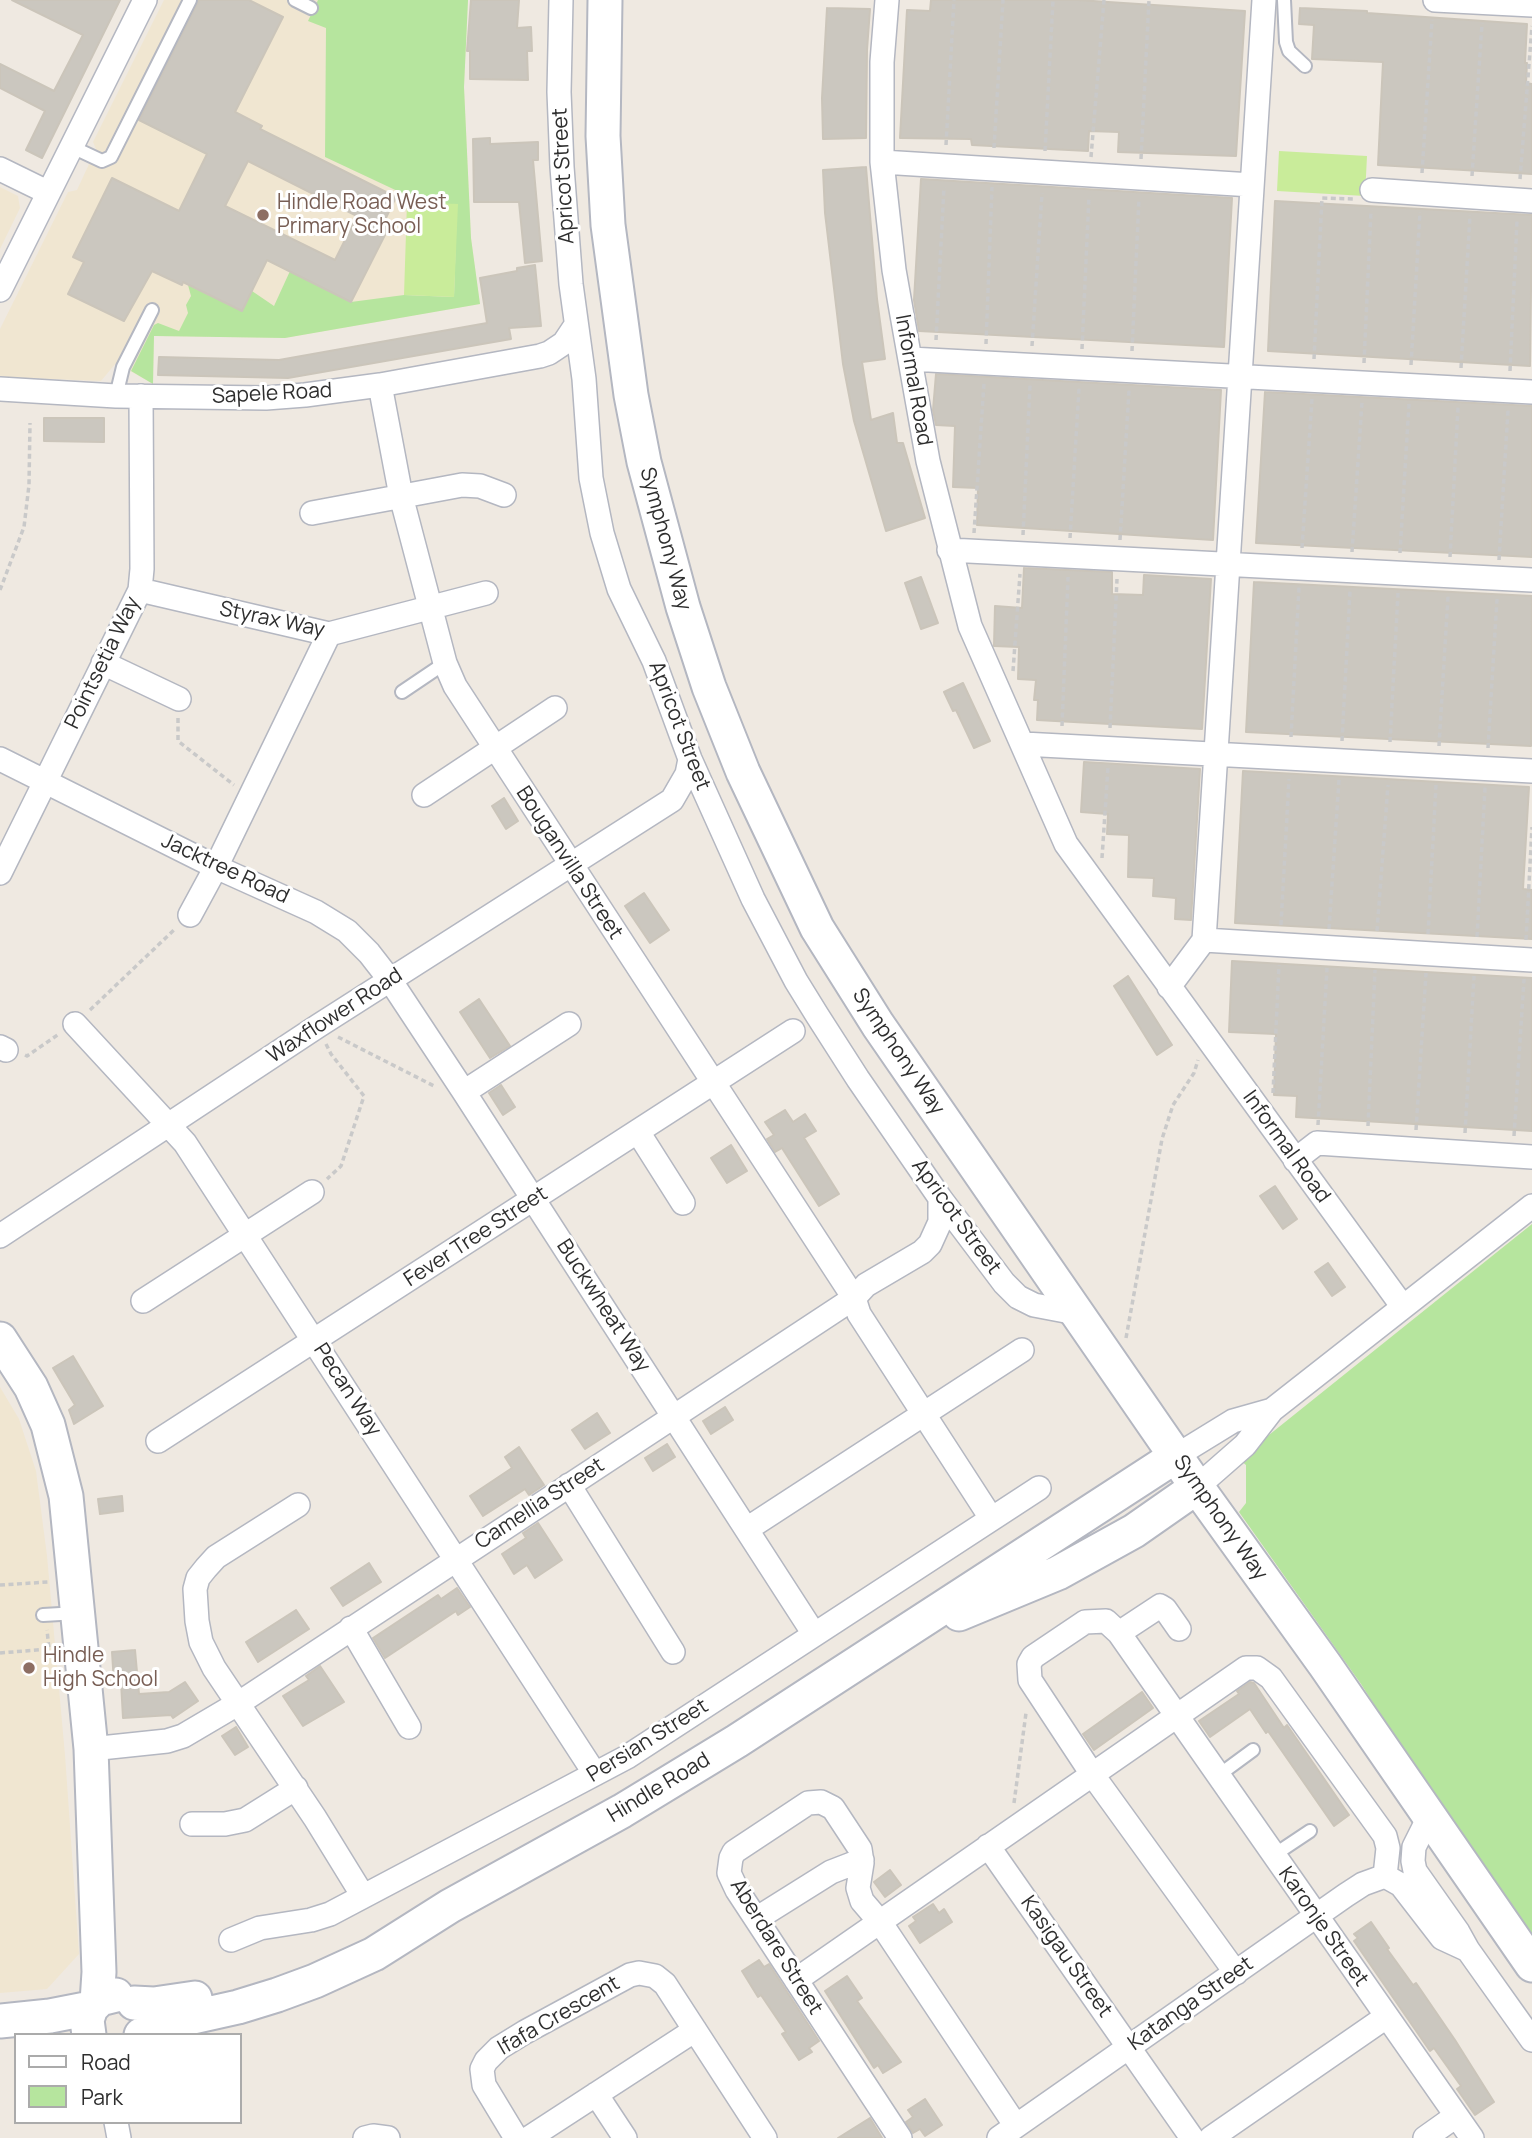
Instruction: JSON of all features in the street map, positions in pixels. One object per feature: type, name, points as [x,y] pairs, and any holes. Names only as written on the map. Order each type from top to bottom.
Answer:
[{"type":"main road","name":"Symphony Way","points":[[605,0],[603,136],[608,225],[622,335],[644,462],[683,607],[709,687],[743,772],[817,928],[878,1025],[1532,1965]]},
{"type":"main road","points":[[0,1339],[31,1387],[48,1425],[66,1496],[92,1764],[99,1972],[117,2016]]},
{"type":"main road","name":"Hindle Road","points":[[0,2021],[50,2016],[117,2016],[157,2027],[239,2007],[315,1981],[374,1954],[450,1906],[622,1811],[737,1741],[1176,1456]]},
{"type":"main road","name":"Hindle Road","points":[[862,1660],[976,1606],[1058,1573],[1134,1531],[1197,1487]]},
{"type":"street","points":[[0,290],[145,0]]},
{"type":"street","name":"Informal Road","points":[[887,0],[883,62],[883,162],[894,270],[928,461],[970,625],[1066,844],[1403,1307]]},
{"type":"street","points":[[1169,987],[1205,940],[1264,0]]},
{"type":"street","points":[[1434,7],[1483,2],[1532,5]]},
{"type":"street","name":"Apricot Street","points":[[557,5],[567,249],[584,379],[592,478],[608,556],[628,610],[654,661],[690,759],[753,899],[796,981],[858,1079],[940,1198],[1004,1283],[1018,1297],[1037,1306],[1076,1313]]},
{"type":"street","points":[[883,162],[1252,185]]},
{"type":"street","points":[[0,169],[47,192]]},
{"type":"street","points":[[1371,195],[1421,194],[1525,200]]},
{"type":"street","name":"Sapele Road","points":[[0,389],[116,396],[267,398],[380,386],[540,356],[564,342],[576,325]]},
{"type":"street","points":[[540,356],[567,365],[584,379]]},
{"type":"street","points":[[909,359],[1521,391]]},
{"type":"street","name":"Bouganvilla Street","points":[[380,386],[401,496],[445,663],[455,686],[854,1298],[859,1314],[991,1518]]},
{"type":"street","name":"Pointsetia Way","points":[[0,873],[139,590],[142,569],[141,396]]},
{"type":"street","points":[[312,513],[471,485],[504,495]]},
{"type":"street","points":[[949,550],[1532,580]]},
{"type":"street","name":"Styrax Way","points":[[139,590],[329,634],[486,593]]},
{"type":"street","points":[[190,915],[329,634]]},
{"type":"street","points":[[103,663],[179,699]]},
{"type":"street","points":[[424,795],[555,708]]},
{"type":"street","points":[[1023,744],[1532,771]]},
{"type":"street","name":"Jacktree Road","points":[[0,759],[216,867],[316,912],[347,930],[390,980]]},
{"type":"street","points":[[690,759],[687,774],[672,800],[696,804],[715,814]]},
{"type":"street","name":"Waxflower Road","points":[[0,1236],[390,980],[672,800]]},
{"type":"street","points":[[1205,940],[1529,960]]},
{"type":"street","name":"Buckwheat Way","points":[[390,980],[814,1634]]},
{"type":"street","name":"Pecan Way","points":[[75,1024],[185,1143],[595,1774]]},
{"type":"street","points":[[461,1088],[569,1024]]},
{"type":"street","name":"Fever Tree Street","points":[[158,1441],[793,1031]]},
{"type":"street","points":[[638,1132],[683,1203]]},
{"type":"street","points":[[1295,1160],[1317,1143],[1522,1156]]},
{"type":"street","points":[[143,1301],[312,1192]]},
{"type":"street","name":"Camellia Street","points":[[92,1764],[183,1736],[239,1703],[854,1298],[866,1285],[912,1259],[930,1244],[940,1222],[940,1198]]},
{"type":"street","points":[[1197,1487],[1245,1445],[1272,1410],[1532,1206]]},
{"type":"street","points":[[747,1529],[1022,1350]]},
{"type":"street","points":[[1176,1456],[1233,1421],[1272,1410]]},
{"type":"street","points":[[569,1485],[673,1652]]},
{"type":"street","name":"Persian Street","points":[[231,1940],[260,1928],[311,1920],[330,1914],[627,1757],[1039,1488]]},
{"type":"street","points":[[298,1505],[216,1557],[198,1578],[195,1603],[201,1642],[214,1668],[296,1788],[363,1896]]},
{"type":"street","points":[[1180,1629],[1160,1606],[1119,1633],[1106,1621],[1085,1622],[1033,1657],[1029,1664],[1030,1680],[1092,1773],[1236,1973]]},
{"type":"street","points":[[351,1628],[409,1727]]},
{"type":"street","name":"Karonje Street","points":[[1119,1633],[1472,2138]]},
{"type":"street","points":[[796,1980],[1241,1670],[1251,1668],[1265,1672],[1271,1678],[1385,1836],[1388,1848],[1385,1876],[1401,1885],[1442,1938],[1468,1950]]},
{"type":"street","points":[[192,1824],[245,1821],[296,1788]]},
{"type":"street","name":"Aberdare Street","points":[[900,2138],[756,1919],[729,1873],[734,1852],[808,1803],[821,1802],[833,1808],[860,1849],[860,1895],[868,1910],[880,1922],[1008,2132]]},
{"type":"street","points":[[1429,1817],[1414,1847],[1415,1871],[1532,2040]]},
{"type":"street","name":"Kasigau Street","points":[[988,1846],[1192,2138]]},
{"type":"street","points":[[756,1919],[831,1872],[862,1860]]},
{"type":"street","name":"Katanga Street","points":[[1008,2132],[1363,1884],[1385,1876]]},
{"type":"street","name":"Ifafa Crescent","points":[[516,2138],[484,2085],[482,2069],[491,2055],[525,2032],[639,1973],[660,1979],[695,2030]]},
{"type":"street","points":[[1211,2138],[1386,2017]]},
{"type":"street","points":[[529,2138],[695,2030],[765,2138]]},
{"type":"street","points":[[596,2094],[625,2138]]},
{"type":"street","points":[[1425,2138],[1456,2116]]},
{"type":"street","points":[[365,2138],[388,2138]]},
{"type":"lane","points":[[70,146],[102,161],[111,157],[190,0]]},
{"type":"lane","points":[[295,0],[311,8]]},
{"type":"lane","points":[[1284,0],[1286,42],[1289,51],[1305,66]]},
{"type":"lane","points":[[116,396],[123,367],[152,310]]},
{"type":"lane","points":[[402,692],[445,663]]},
{"type":"lane","points":[[45,1620],[78,1613]]},
{"type":"lane","points":[[1219,1774],[1253,1750]]},
{"type":"lane","points":[[1274,1855],[1310,1831]]},
{"type":"path","points":[[972,551],[985,363],[1003,0]]},
{"type":"path","points":[[1437,766],[1483,2]]},
{"type":"path","points":[[1389,763],[1434,7]]},
{"type":"path","points":[[1487,768],[1498,578],[1521,391],[1532,20]]},
{"type":"path","points":[[1290,758],[1322,198],[1371,195],[1363,383],[1317,1143]]},
{"type":"path","points":[[0,590],[24,527],[29,485],[30,423]]},
{"type":"path","points":[[179,699],[178,741],[250,797]]},
{"type":"path","points":[[1100,891],[1109,749]]},
{"type":"path","points":[[1522,1156],[1532,827]]},
{"type":"path","points":[[3,1048],[27,1056],[75,1024],[190,915]]},
{"type":"path","points":[[318,1027],[447,1093],[461,1088]]},
{"type":"path","points":[[312,1192],[341,1166],[363,1096],[331,1054],[318,1027]]},
{"type":"path","points":[[1118,1329],[1126,1339],[1162,1139],[1173,1105],[1194,1073],[1207,1039]]},
{"type":"path","points":[[0,1585],[75,1580]]},
{"type":"path","points":[[0,1653],[48,1649],[45,1620]]},
{"type":"path","points":[[1014,1804],[1030,1680]]},
{"type":"shaded area","name":"Hindle Road West Primary School","points":[[164,0],[468,0],[464,87],[471,238],[480,304],[285,338],[154,336],[153,384],[116,363],[101,381],[0,377],[0,329],[68,192],[77,190],[96,149],[93,142]]},
{"type":"shaded area","points":[[0,187],[18,196],[20,208],[0,249]]},
{"type":"shaded area","name":"Hindle High School","points":[[0,1387],[19,1419],[36,1471],[47,1556],[65,1755],[79,1954],[47,1989],[0,1993]]},
{"type":"green space","points":[[318,0],[468,0],[464,87],[471,238],[480,304],[285,338],[154,336],[153,384],[131,371],[154,325],[158,323],[179,331],[188,313],[186,305],[191,296],[188,285],[242,311],[252,291],[274,306],[290,271],[351,302],[404,295],[454,297],[457,205],[407,202],[406,195],[325,157],[326,28],[308,21]]},
{"type":"green space","points":[[1279,151],[1367,156],[1365,196],[1277,191]]},
{"type":"green space","points":[[407,202],[458,204],[454,297],[404,295]]},
{"type":"green space","points":[[1532,1224],[1532,1941],[1447,1820],[1361,1684],[1239,1512],[1246,1503],[1246,1465],[1239,1459]]},
{"type":"building","points":[[12,0],[120,0],[42,158],[26,150],[45,111],[0,88],[0,64],[54,91],[83,35]]},
{"type":"building","points":[[199,0],[249,0],[283,17],[235,112],[262,126],[260,129],[396,197],[383,224],[389,227],[351,302],[267,260],[242,311],[183,282],[182,285],[152,271],[124,321],[68,294],[84,262],[73,257],[112,178],[179,211],[207,154],[139,120]],"holes":[[[248,161],[357,216],[335,260],[225,206]]]},
{"type":"building","points":[[471,0],[519,0],[517,28],[531,27],[532,51],[527,51],[528,80],[470,79],[470,51],[467,51]]},
{"type":"building","points":[[931,0],[1078,0],[1245,11],[1236,156],[1118,152],[1119,132],[1089,131],[1088,151],[972,145],[971,139],[900,138],[907,10],[930,11]]},
{"type":"building","points":[[827,8],[870,9],[866,138],[823,139],[822,98]]},
{"type":"building","points":[[1300,8],[1527,24],[1525,63],[1526,83],[1532,84],[1532,174],[1378,165],[1383,62],[1312,59],[1314,25],[1299,24]]},
{"type":"building","points":[[490,138],[490,144],[538,142],[538,160],[533,160],[542,261],[525,263],[519,202],[474,202],[473,139]]},
{"type":"building","points":[[866,167],[885,359],[862,362],[871,420],[893,413],[897,443],[903,443],[925,518],[886,531],[854,421],[843,364],[825,213],[823,170]]},
{"type":"building","points":[[921,179],[1232,198],[1224,347],[919,331],[914,300]]},
{"type":"building","points":[[1275,201],[1532,215],[1530,366],[1268,351]]},
{"type":"building","points":[[535,265],[541,326],[509,328],[511,339],[288,378],[158,375],[159,357],[279,360],[487,323],[480,278]]},
{"type":"building","points":[[936,374],[1221,390],[1213,540],[977,525],[978,488],[953,487],[955,426],[936,425],[933,410]]},
{"type":"building","points":[[1265,392],[1532,406],[1532,557],[1256,543]]},
{"type":"building","points":[[44,418],[104,418],[104,442],[44,441]]},
{"type":"building","points":[[1024,568],[1112,572],[1112,594],[1143,595],[1144,575],[1211,579],[1202,729],[1037,720],[1038,700],[1034,700],[1036,680],[1018,679],[1019,647],[994,646],[995,606],[1022,608]]},
{"type":"building","points":[[921,577],[938,623],[921,629],[905,583]]},
{"type":"building","points":[[1254,582],[1532,596],[1531,746],[1246,732]]},
{"type":"building","points":[[963,683],[990,741],[974,748],[944,692]]},
{"type":"building","points":[[1084,762],[1200,769],[1191,920],[1175,919],[1176,898],[1153,896],[1154,878],[1128,877],[1129,835],[1107,834],[1108,814],[1081,812]]},
{"type":"building","points":[[1243,771],[1529,787],[1523,889],[1532,890],[1532,939],[1235,923]]},
{"type":"building","points":[[504,798],[518,821],[506,829],[492,806]]},
{"type":"building","points":[[644,893],[669,930],[650,943],[625,906]]},
{"type":"building","points":[[1232,961],[1532,978],[1532,1131],[1296,1117],[1297,1096],[1274,1095],[1276,1034],[1229,1032]]},
{"type":"building","points":[[1128,976],[1172,1045],[1157,1055],[1114,986]]},
{"type":"building","points":[[479,999],[510,1046],[490,1058],[460,1012]]},
{"type":"building","points":[[501,1085],[515,1107],[503,1115],[489,1093]]},
{"type":"building","points":[[785,1110],[793,1122],[805,1114],[816,1131],[804,1138],[839,1194],[819,1206],[782,1148],[775,1152],[767,1139],[774,1135],[765,1122]]},
{"type":"building","points":[[731,1145],[747,1171],[727,1183],[711,1158]]},
{"type":"building","points":[[1275,1186],[1297,1219],[1283,1229],[1260,1196]]},
{"type":"building","points":[[1328,1263],[1345,1287],[1332,1296],[1315,1272]]},
{"type":"building","points":[[73,1356],[103,1406],[74,1424],[69,1410],[75,1405],[53,1368]]},
{"type":"building","points":[[725,1407],[733,1420],[711,1434],[703,1421]]},
{"type":"building","points":[[597,1413],[610,1433],[585,1449],[572,1430]]},
{"type":"building","points":[[667,1444],[675,1457],[653,1471],[645,1458]]},
{"type":"building","points":[[519,1447],[544,1485],[529,1495],[525,1489],[483,1516],[470,1496],[512,1468],[505,1457]]},
{"type":"building","points":[[122,1496],[123,1511],[100,1514],[98,1499]]},
{"type":"building","points":[[538,1523],[562,1560],[535,1578],[527,1565],[514,1574],[502,1554],[526,1538],[523,1533]]},
{"type":"building","points":[[369,1563],[381,1582],[343,1606],[331,1588]]},
{"type":"building","points":[[457,1588],[470,1607],[458,1615],[456,1611],[385,1658],[373,1638],[438,1595],[441,1599]]},
{"type":"building","points":[[296,1610],[309,1629],[258,1662],[246,1642]]},
{"type":"building","points":[[135,1650],[139,1694],[169,1692],[185,1682],[198,1701],[173,1718],[171,1715],[123,1718],[121,1682],[114,1683],[112,1652]]},
{"type":"building","points":[[320,1666],[344,1702],[303,1726],[283,1696],[309,1680],[306,1676]]},
{"type":"building","points":[[1250,1682],[1254,1683],[1284,1728],[1287,1725],[1349,1815],[1334,1826],[1250,1709],[1210,1737],[1199,1721],[1239,1694],[1237,1691]]},
{"type":"building","points":[[1142,1692],[1153,1708],[1094,1750],[1083,1734]]},
{"type":"building","points":[[236,1727],[248,1747],[235,1755],[222,1736]]},
{"type":"building","points":[[890,1870],[901,1885],[885,1897],[874,1882]]},
{"type":"building","points":[[933,1904],[939,1913],[944,1909],[952,1922],[920,1943],[909,1926],[916,1921],[913,1917]]},
{"type":"building","points":[[1371,1922],[1389,1948],[1387,1949],[1413,1985],[1416,1983],[1455,2040],[1494,2102],[1475,2115],[1457,2089],[1461,2086],[1434,2048],[1430,2051],[1354,1941],[1358,1938],[1354,1934]]},
{"type":"building","points":[[759,1960],[764,1967],[769,1964],[819,2041],[809,2048],[812,2052],[799,2060],[782,2034],[786,2032],[761,1995],[758,1997],[742,1971]]},
{"type":"building","points":[[847,1976],[862,1998],[857,2001],[901,2062],[883,2073],[878,2065],[874,2068],[825,1991]]},
{"type":"building","points":[[925,2099],[942,2125],[925,2136],[920,2129],[913,2133],[906,2122],[913,2117],[908,2110]]},
{"type":"building","points":[[870,2118],[882,2138],[838,2138]]},
{"type":"place","name":"Hindle Road West Primary School","points":[[263,215]]},
{"type":"place","name":"Hindle High School","points":[[29,1668]]}]
